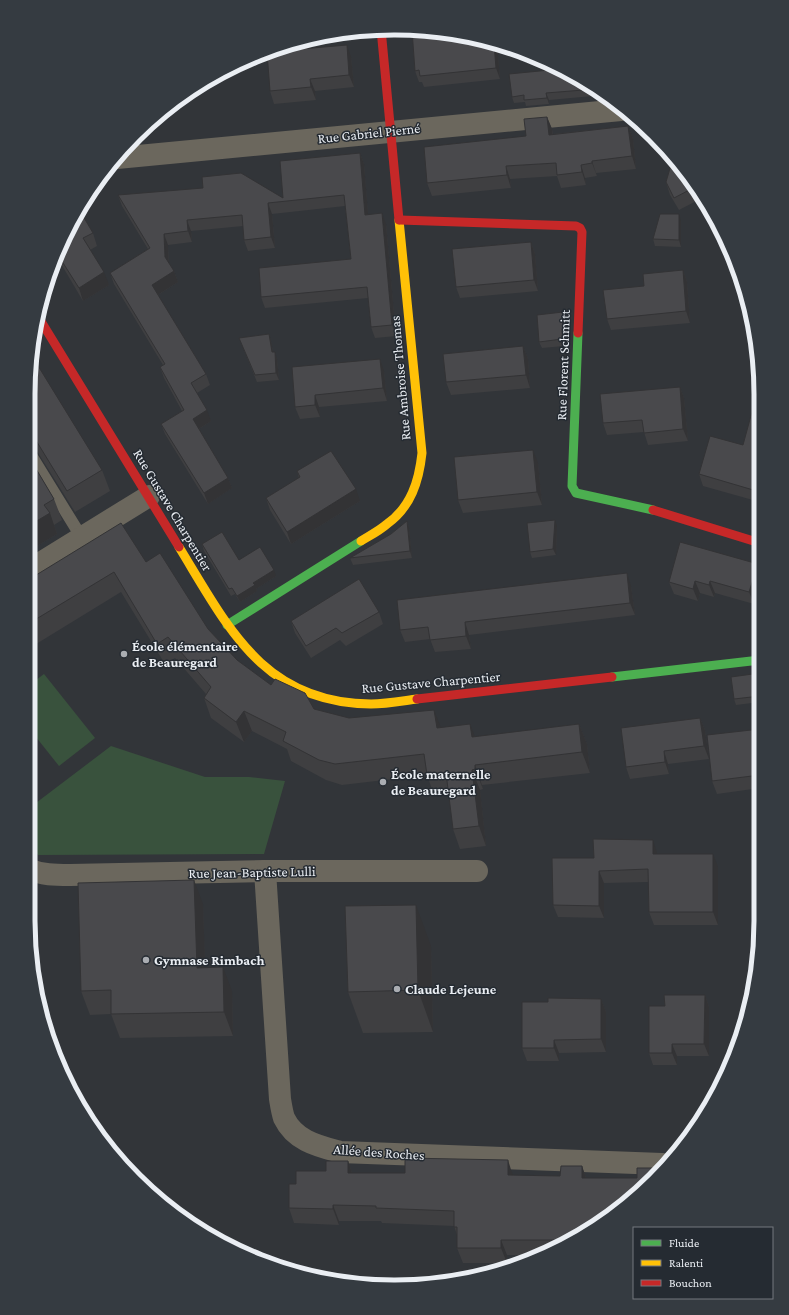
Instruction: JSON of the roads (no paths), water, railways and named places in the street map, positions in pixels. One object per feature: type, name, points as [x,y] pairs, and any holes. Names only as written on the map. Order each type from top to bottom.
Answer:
[{"type":"street","name":"Rue Ambroise Thomas","points":[[227,625],[388,524],[402,511],[412,496],[419,481],[422,453],[382,36]]},
{"type":"street","name":"Rue Gabriel Pierné","points":[[124,157],[615,111]]},
{"type":"street","name":"Rue Florent Schmitt","points":[[400,220],[576,226],[580,228],[582,232],[581,285],[572,486],[576,493],[643,507],[754,540]]},
{"type":"street","name":"Rue Gustave Charpentier","points":[[42,323],[227,625],[255,659],[284,681],[302,690],[338,702],[359,704],[385,703],[754,661]]},
{"type":"street","points":[[35,566],[149,496]]},
{"type":"street","name":"Rue Jean-Baptiste Lulli","points":[[35,872],[56,875],[265,871],[476,871]]},
{"type":"street","name":"Allée des Roches","points":[[265,871],[280,1099],[284,1118],[297,1136],[315,1146],[340,1152],[659,1164]]},
{"type":"lane","points":[[35,462],[82,538]]},
{"type":"place","name":"École élémentaire de Beauregard","points":[[124,654]]},
{"type":"place","name":"École maternelle de Beauregard","points":[[383,782]]},
{"type":"place","name":"Gymnase Rimbach","points":[[146,960]]},
{"type":"place","name":"Claude Lejeune","points":[[397,989]]}]
